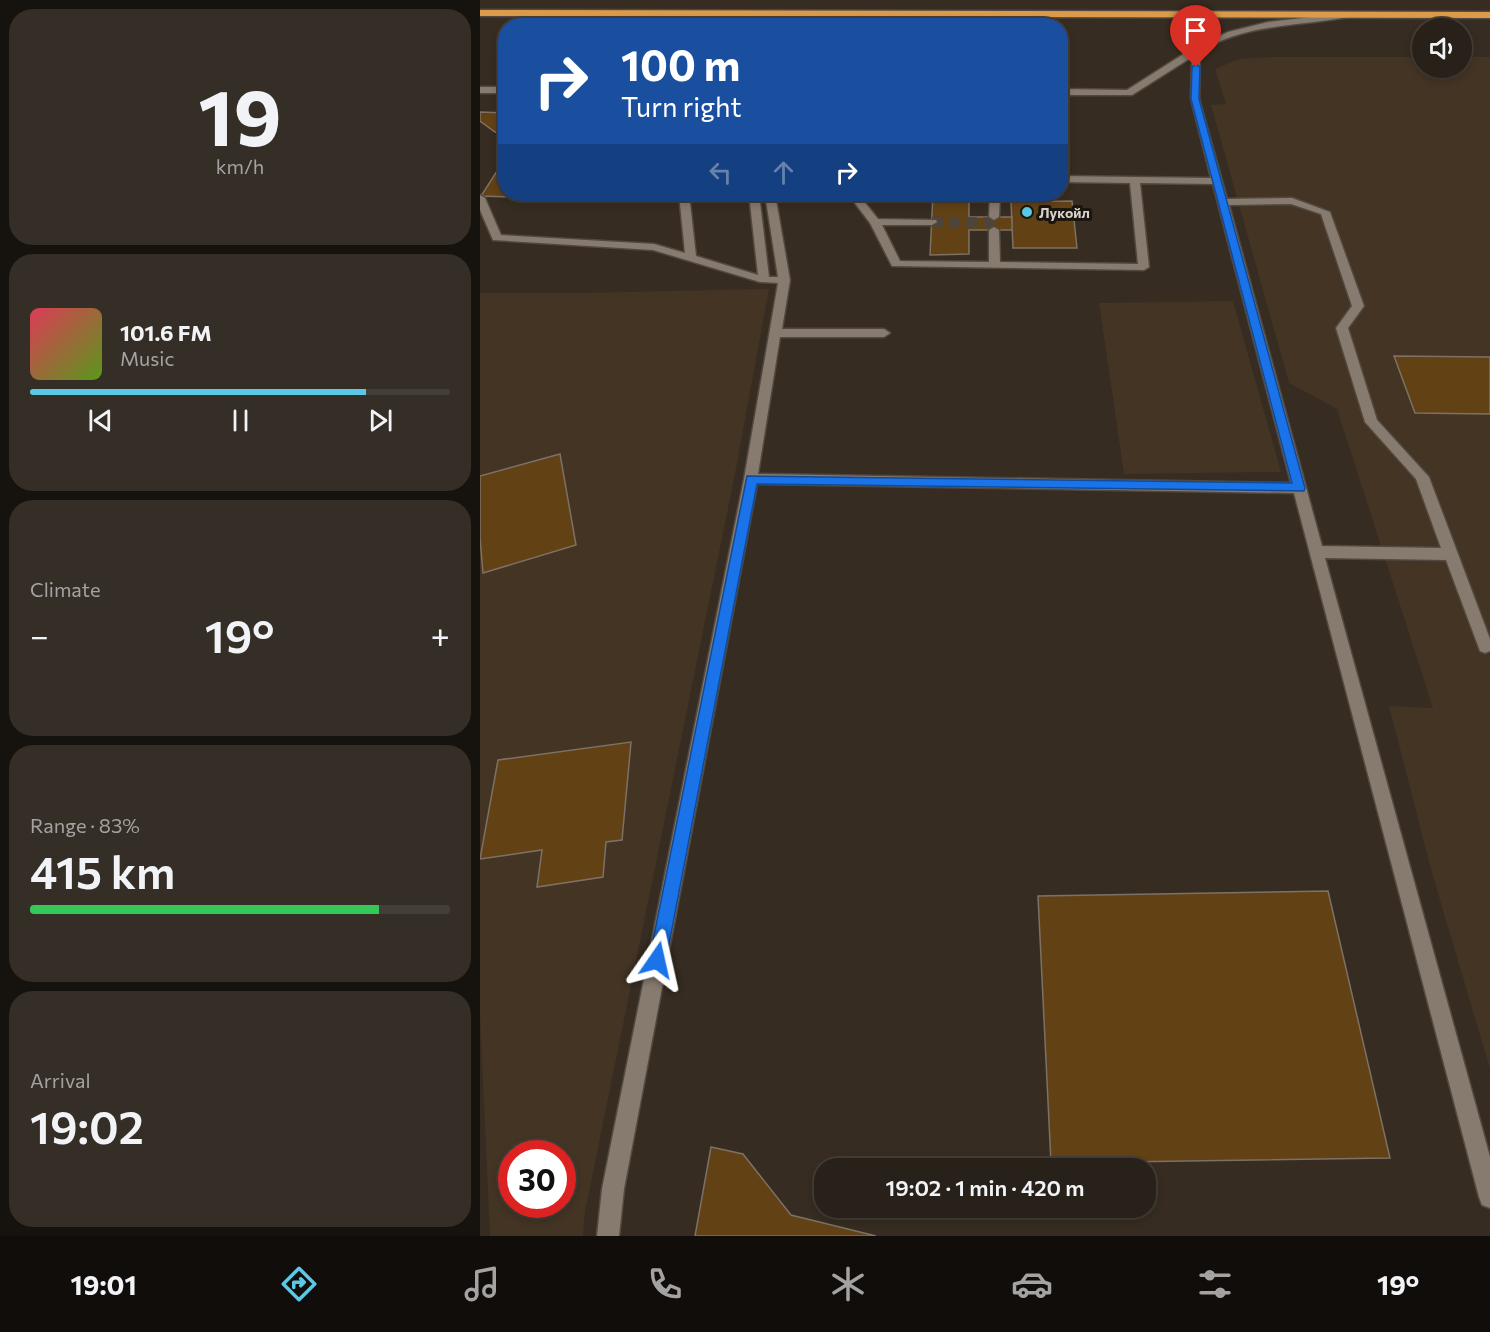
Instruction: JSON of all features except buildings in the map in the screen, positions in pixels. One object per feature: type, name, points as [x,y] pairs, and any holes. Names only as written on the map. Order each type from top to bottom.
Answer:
[{"type":"highway","points":[[480,13],[1490,15]]},
{"type":"street","points":[[633,13],[658,18]]},
{"type":"street","points":[[1068,92],[1130,93],[1215,38],[1241,29],[1345,15]]},
{"type":"street","points":[[1196,50],[1195,99],[1215,181],[1490,1197]]},
{"type":"street","points":[[480,90],[498,90]]},
{"type":"street","points":[[1068,179],[1215,181]]},
{"type":"street","points":[[858,201],[874,222],[896,264],[1144,267],[1135,180]]},
{"type":"street","points":[[480,198],[497,238],[654,247],[764,280],[784,280]]},
{"type":"street","points":[[685,201],[691,257]]},
{"type":"street","points":[[755,201],[764,280]]},
{"type":"street","points":[[608,1236],[613,1189],[751,479],[776,333],[784,280],[771,201]]},
{"type":"street","points":[[994,217],[995,201]]},
{"type":"street","points":[[1221,202],[1292,201],[1325,212],[1358,306],[1342,328],[1371,422],[1422,477],[1485,646]]},
{"type":"street","points":[[874,222],[932,222]]},
{"type":"street","points":[[994,230],[995,266]]},
{"type":"street","points":[[776,333],[885,333]]},
{"type":"street","points":[[751,479],[1299,488]]},
{"type":"street","points":[[1317,552],[1451,554]]},
{"type":"shaded area","points":[[1412,57],[1412,78],[1472,78],[1472,57],[1490,57],[1490,1069],[1432,873],[1389,706],[1433,708],[1337,409],[1289,383],[1211,105],[1226,104],[1215,69],[1239,59]]},
{"type":"shaded area","points":[[769,289],[734,479],[585,1212],[583,1236],[490,1236],[480,1015],[480,293]]},
{"type":"shaded area","points":[[1233,301],[1281,472],[1124,474],[1099,303]]},
{"type":"tunnel","points":[[932,222],[994,223]]},
{"type":"place","name":"Лукойл","points":[[1027,212]]},
{"type":"route","points":[[657,960],[751,479],[1299,488],[1215,181],[1195,99],[1196,67]]}]
